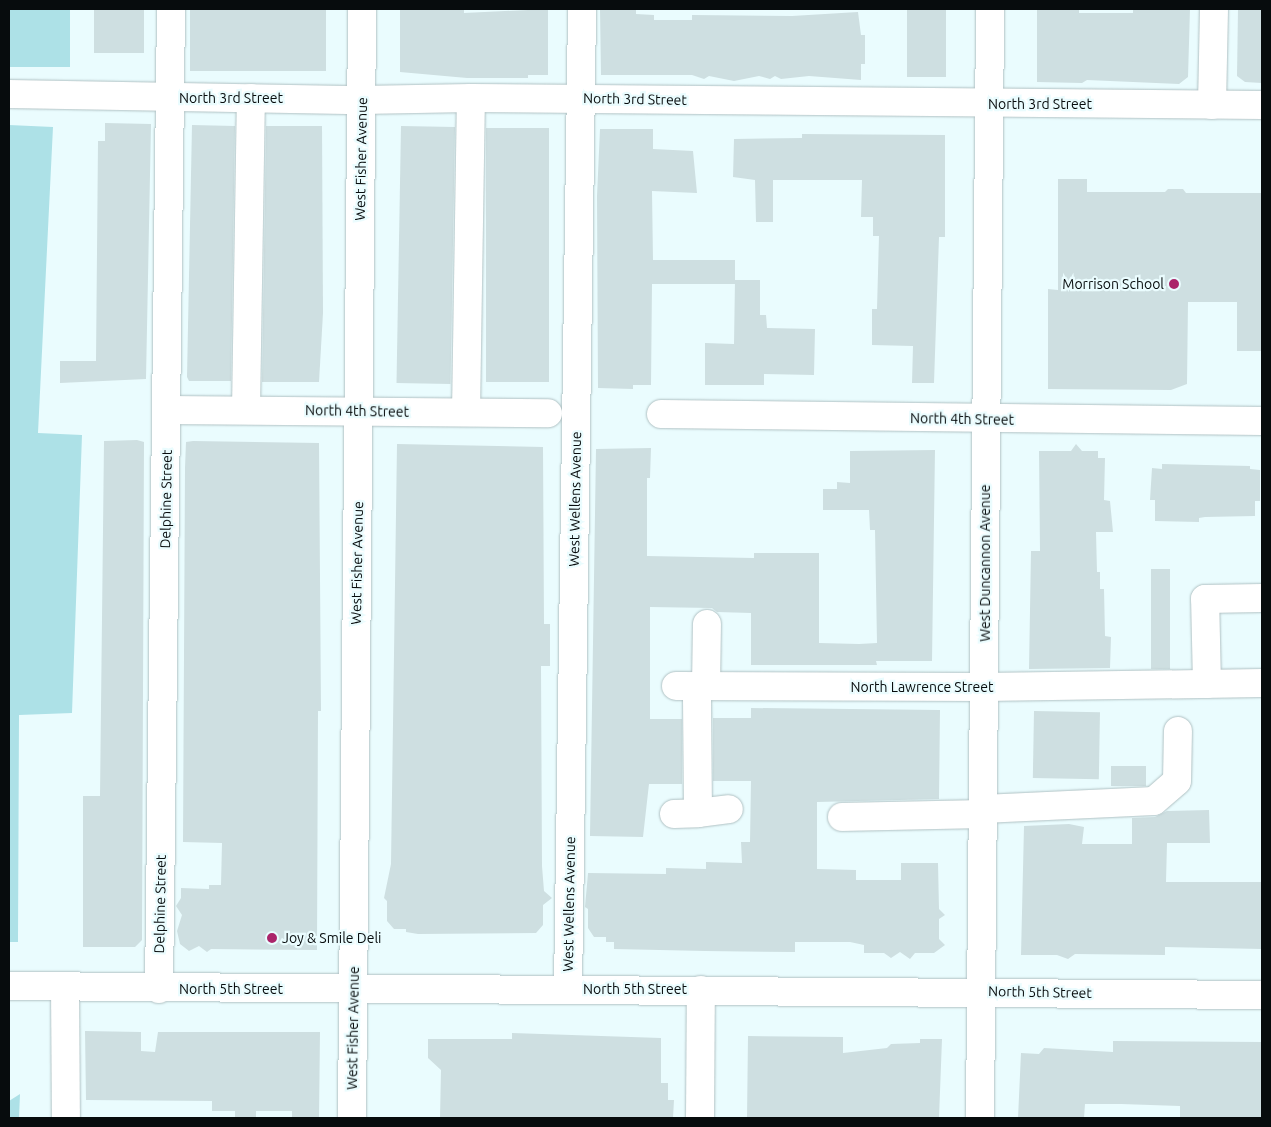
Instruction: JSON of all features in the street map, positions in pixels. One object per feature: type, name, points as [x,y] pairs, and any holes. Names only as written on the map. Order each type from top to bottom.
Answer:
[{"type":"street","name":"Delphine Street","points":[[159,989],[171,9]]},
{"type":"street","name":"West Fisher Avenue","points":[[352,1118],[362,9]]},
{"type":"street","name":"West Wellens Avenue","points":[[568,989],[582,9]]},
{"type":"street","name":"West Duncannon Avenue","points":[[980,1118],[990,9]]},
{"type":"street","points":[[1212,105],[1214,9]]},
{"type":"street","name":"North 3rd Street","points":[[9,94],[361,100],[471,98],[1262,105]]},
{"type":"street","points":[[246,410],[251,98]]},
{"type":"street","points":[[466,412],[471,98]]},
{"type":"street","name":"North 4th Street","points":[[167,410],[548,414]]},
{"type":"street","name":"North 4th Street","points":[[661,414],[986,420],[1262,421]]},
{"type":"street","points":[[1207,684],[1205,599],[1262,598]]},
{"type":"street","points":[[706,624],[693,686],[686,813],[730,809]]},
{"type":"street","name":"North Lawrence Street","points":[[693,686],[984,687],[1262,682]]},
{"type":"street","points":[[842,817],[983,812],[1154,801],[1177,781],[1178,731]]},
{"type":"street","name":"North 5th Street","points":[[9,986],[159,989],[568,989],[1262,995]]},
{"type":"street","points":[[65,986],[66,1118]]},
{"type":"street","points":[[700,990],[700,1118]]},
{"type":"shaded area","points":[[9,9],[70,9],[70,67],[9,67]]},
{"type":"shaded area","points":[[9,125],[53,127],[38,433],[82,435],[72,713],[19,715],[18,942],[9,942]]},
{"type":"shaded area","points":[[20,1094],[19,1118],[9,1118],[9,1101]]},
{"type":"building","points":[[94,9],[144,9],[144,53],[94,53]]},
{"type":"building","points":[[190,9],[326,9],[326,71],[190,71]]},
{"type":"building","points":[[400,9],[464,10],[464,13],[548,9],[548,75],[528,75],[528,78],[467,78],[400,72]]},
{"type":"building","points":[[600,9],[636,9],[636,14],[654,15],[654,20],[692,20],[692,15],[792,16],[858,12],[861,35],[865,35],[865,64],[861,64],[861,80],[809,76],[781,79],[775,76],[770,79],[759,76],[734,81],[709,76],[704,79],[692,75],[601,75]]},
{"type":"building","points":[[907,9],[946,9],[946,77],[907,77]]},
{"type":"building","points":[[1037,9],[1079,9],[1079,13],[1133,13],[1133,9],[1190,9],[1188,77],[1179,84],[1087,80],[1082,83],[1037,82]]},
{"type":"building","points":[[1238,9],[1262,9],[1262,83],[1245,82],[1237,76]]},
{"type":"building","points":[[105,123],[151,124],[146,379],[60,383],[60,361],[96,361],[98,141],[105,141]]},
{"type":"building","points":[[192,125],[235,126],[231,381],[189,381],[187,377]]},
{"type":"building","points":[[266,126],[322,126],[323,313],[319,382],[262,382]]},
{"type":"building","points":[[401,126],[455,127],[451,384],[397,383]]},
{"type":"building","points":[[486,128],[549,128],[549,382],[486,382]]},
{"type":"building","points":[[600,129],[653,129],[653,149],[693,151],[697,193],[652,191],[653,260],[735,260],[735,284],[652,284],[651,385],[633,385],[633,389],[598,388],[597,196]]},
{"type":"building","points":[[802,134],[945,135],[945,237],[939,237],[934,383],[912,383],[913,346],[872,345],[872,309],[877,309],[879,236],[873,236],[873,217],[861,217],[862,180],[773,180],[773,222],[756,222],[755,180],[733,177],[734,139],[802,138]]},
{"type":"building","name":"Morrison School","points":[[1058,179],[1087,179],[1087,192],[1165,192],[1168,189],[1183,189],[1186,193],[1262,193],[1262,351],[1237,351],[1237,302],[1188,302],[1187,384],[1171,390],[1048,389],[1048,289],[1058,290]]},
{"type":"building","points":[[735,280],[760,280],[760,315],[766,315],[767,328],[815,329],[814,375],[764,374],[764,385],[705,385],[705,343],[734,344]]},
{"type":"building","points":[[137,440],[144,442],[142,940],[135,947],[83,947],[83,796],[100,796],[104,441]]},
{"type":"building","points":[[186,442],[319,443],[321,711],[318,711],[317,950],[211,949],[207,952],[199,946],[189,951],[180,944],[177,931],[182,915],[176,906],[181,898],[181,888],[209,889],[209,885],[221,885],[222,843],[183,842],[185,468]]},
{"type":"building","points":[[397,444],[543,447],[544,624],[550,624],[550,666],[541,666],[542,866],[544,891],[552,898],[543,905],[543,925],[536,933],[418,934],[406,932],[406,929],[394,929],[387,921],[387,901],[384,898],[391,864]]},
{"type":"building","points":[[1076,444],[1082,451],[1098,451],[1098,458],[1105,458],[1104,500],[1110,501],[1113,532],[1096,532],[1097,572],[1100,572],[1100,589],[1104,589],[1105,636],[1111,637],[1110,668],[1029,669],[1031,551],[1040,551],[1039,451],[1071,451]]},
{"type":"building","points":[[651,448],[650,478],[647,478],[647,556],[754,558],[754,553],[819,553],[819,643],[859,644],[877,643],[875,530],[870,530],[869,510],[823,510],[823,489],[837,489],[837,482],[850,483],[850,451],[935,450],[932,661],[876,661],[877,665],[751,665],[751,613],[717,612],[712,608],[650,607],[650,719],[682,719],[682,784],[649,784],[643,837],[590,836],[596,449]]},
{"type":"building","points":[[1162,464],[1250,466],[1250,469],[1260,470],[1260,501],[1255,501],[1255,516],[1205,517],[1199,518],[1199,522],[1155,521],[1155,500],[1150,500],[1152,468],[1162,469]]},
{"type":"building","points":[[1151,569],[1170,569],[1170,669],[1151,669]]},
{"type":"building","points":[[751,708],[940,710],[939,799],[817,802],[817,869],[856,870],[856,880],[901,880],[901,863],[938,863],[939,909],[945,915],[939,919],[939,939],[945,945],[934,953],[915,953],[910,959],[900,952],[891,958],[884,953],[864,953],[864,945],[850,942],[795,942],[795,952],[705,951],[614,949],[614,942],[606,942],[606,937],[594,937],[588,928],[588,909],[585,907],[588,873],[666,874],[666,868],[706,869],[706,862],[742,863],[741,842],[750,842],[751,781],[713,781],[713,718],[751,718]]},
{"type":"building","points":[[1034,711],[1100,712],[1099,779],[1033,778]]},
{"type":"building","points":[[1111,766],[1146,766],[1146,786],[1111,786]]},
{"type":"building","points":[[1209,810],[1210,843],[1167,843],[1166,882],[1262,882],[1262,949],[1165,947],[1165,955],[1075,954],[1068,959],[1057,955],[1021,955],[1024,826],[1069,824],[1084,827],[1082,844],[1132,844],[1132,818],[1155,817],[1167,811]]},
{"type":"building","points":[[85,1031],[141,1032],[141,1051],[155,1052],[158,1032],[320,1032],[319,1118],[292,1118],[292,1111],[256,1111],[256,1118],[235,1118],[235,1111],[212,1111],[212,1101],[86,1100]]},
{"type":"building","points":[[512,1033],[661,1038],[661,1083],[668,1083],[668,1100],[674,1100],[673,1118],[440,1118],[441,1070],[428,1058],[428,1039],[512,1039]]},
{"type":"building","points":[[748,1036],[843,1037],[843,1053],[887,1048],[891,1044],[920,1043],[920,1039],[942,1039],[939,1118],[747,1118]]},
{"type":"building","points":[[1113,1041],[1262,1042],[1262,1118],[1180,1118],[1180,1106],[1085,1104],[1084,1118],[1018,1118],[1021,1053],[1039,1054],[1044,1048],[1113,1052]]},
{"type":"place","name":"Morrison School","points":[[1174,284]]},
{"type":"place","name":"Joy & Smile Deli","points":[[272,938]]}]
